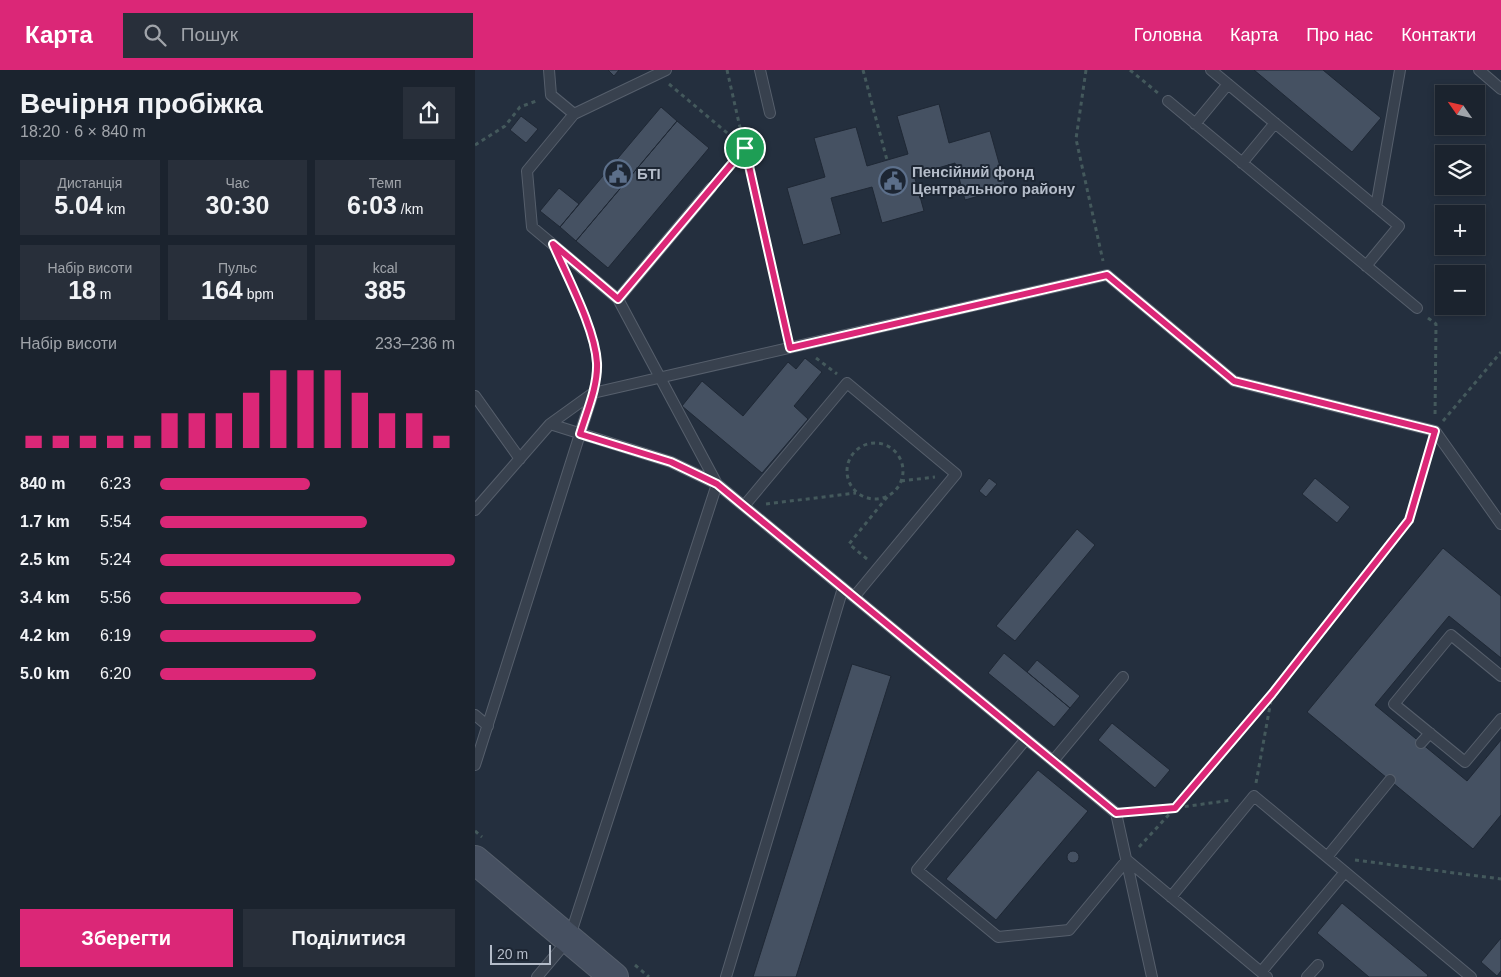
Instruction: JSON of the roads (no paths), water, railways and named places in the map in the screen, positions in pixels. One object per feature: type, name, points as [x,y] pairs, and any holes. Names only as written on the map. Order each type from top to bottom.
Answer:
[{"type":"street","points":[[475,860],[614,977]]},
{"type":"lane","points":[[549,70],[551,95],[574,114]]},
{"type":"lane","points":[[760,70],[770,113]]},
{"type":"lane","points":[[1211,70],[1399,226],[1366,266]]},
{"type":"lane","points":[[1376,207],[1400,70]]},
{"type":"lane","points":[[1479,70],[1501,88]]},
{"type":"lane","points":[[537,977],[569,939],[717,484],[618,299],[532,227],[527,172],[574,114],[662,72]]},
{"type":"lane","points":[[1195,124],[1229,84]]},
{"type":"lane","points":[[1168,101],[1417,308]]},
{"type":"lane","points":[[1242,163],[1275,123]]},
{"type":"lane","points":[[618,299],[711,188]]},
{"type":"lane","points":[[475,510],[550,424],[593,393],[1107,275],[1234,381],[1435,431],[1499,517]]},
{"type":"lane","points":[[744,506],[847,383],[956,474],[854,597]]},
{"type":"lane","points":[[475,765],[593,393]]},
{"type":"lane","points":[[475,396],[520,459]]},
{"type":"lane","points":[[550,424],[671,462],[717,484],[1116,813],[1153,977]]},
{"type":"lane","points":[[725,977],[843,588]]},
{"type":"lane","points":[[1501,676],[1451,635],[1395,704],[1465,762],[1501,718]]},
{"type":"lane","points":[[1053,761],[1123,677]]},
{"type":"lane","points":[[475,715],[488,726]]},
{"type":"lane","points":[[1421,743],[1430,733]]},
{"type":"lane","points":[[1025,739],[917,870],[998,937],[1069,930],[1127,860]]},
{"type":"lane","points":[[1327,857],[1390,780]]},
{"type":"lane","points":[[1171,897],[1254,796],[1471,977]]},
{"type":"lane","points":[[1127,860],[1264,974],[1345,872]]},
{"type":"lane","points":[[1307,977],[1317,965]]},
{"type":"place","name":"БТІ","points":[[618,174]]},
{"type":"place","name":"Пенсійний фонд Центрального району","points":[[893,181]]}]
